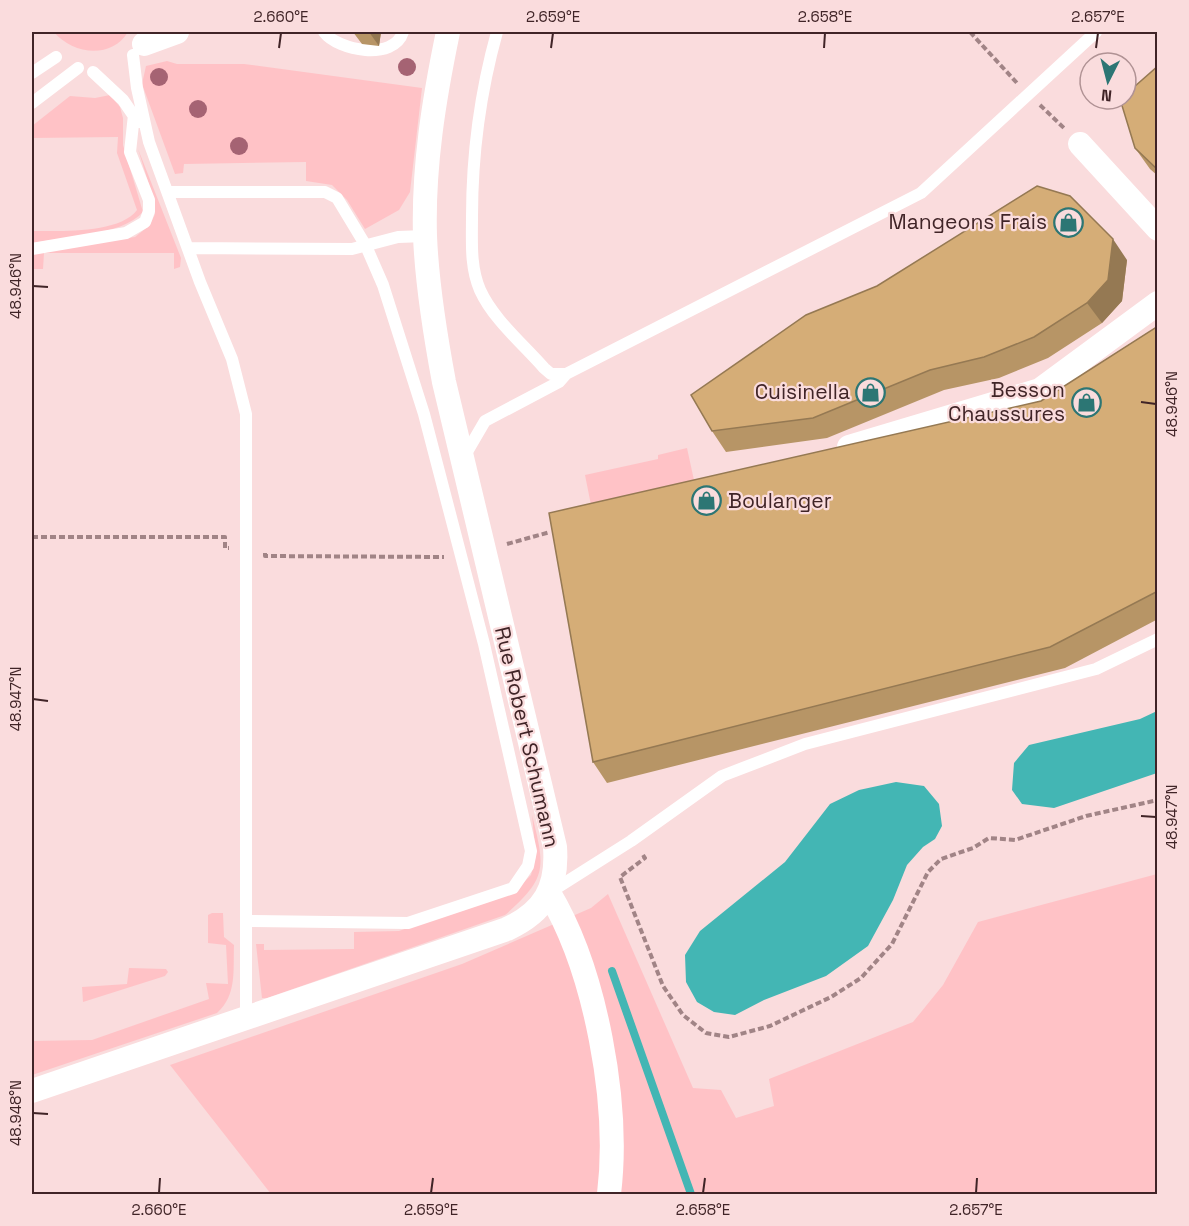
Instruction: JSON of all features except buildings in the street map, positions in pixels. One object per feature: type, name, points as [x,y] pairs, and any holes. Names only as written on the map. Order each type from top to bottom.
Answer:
[{"type":"street","points":[[139,50],[177,32]]},
{"type":"street","name":"Rue Robert Schumann","points":[[32,1091],[507,929],[527,919],[549,893],[556,865],[555,847],[462,461],[432,317],[425,236],[427,156],[437,86],[448,32]]},
{"type":"street","points":[[1080,144],[1158,229]]},
{"type":"street","points":[[831,452],[1040,390],[1158,303]]},
{"type":"street","points":[[549,893],[563,917],[585,971],[610,1095],[613,1167],[609,1194]]},
{"type":"lane","points":[[324,32],[336,44],[382,51],[396,44],[403,32]]},
{"type":"lane","points":[[497,32],[482,93],[472,173],[474,268],[480,290],[507,326],[551,374],[566,374]]},
{"type":"lane","points":[[462,461],[485,421],[559,382],[566,374],[921,193],[1096,32]]},
{"type":"lane","points":[[139,50],[136,88],[149,142]]},
{"type":"lane","points":[[32,73],[56,57]]},
{"type":"lane","points":[[32,103],[78,68]]},
{"type":"lane","points":[[93,72],[123,100],[149,142],[232,359],[246,414],[246,1019]]},
{"type":"lane","points":[[32,249],[126,233],[145,222],[149,211],[149,200],[130,152],[134,115]]},
{"type":"lane","points":[[169,192],[325,192],[337,198],[366,246],[383,285],[440,469],[492,677],[523,810],[531,858],[513,888],[408,923],[246,921]]},
{"type":"lane","points":[[189,248],[352,249],[398,237],[425,236]]},
{"type":"lane","points":[[549,893],[631,840],[722,776],[805,744],[1095,669],[1158,639]]},
{"type":"path","points":[[506,545],[550,532]]},
{"type":"path","points":[[32,537],[225,537],[225,548],[235,548]]},
{"type":"path","points":[[260,549],[266,549],[265,556],[455,557]]},
{"type":"path","points":[[631,840],[645,858],[620,877],[663,987],[683,1015],[706,1033],[729,1037],[770,1026],[831,997],[861,978],[892,944],[928,872],[941,859],[973,848],[989,838],[1016,840],[1086,816],[1158,800]]},
{"type":"shaded area","points":[[54,32],[128,32],[112,47],[91,51],[71,45]]},
{"type":"shaded area","points":[[167,61],[177,64],[244,64],[422,88],[410,192],[399,210],[365,229],[347,200],[332,185],[306,181],[306,162],[184,164],[183,173],[175,174],[142,84],[146,66]]},
{"type":"shaded area","points":[[110,95],[120,107],[123,118],[123,145],[143,212],[133,220],[107,231],[32,243],[32,231],[72,231],[103,227],[128,218],[137,210],[117,153],[118,137],[32,138],[32,126],[70,96],[95,98]]},
{"type":"shaded area","points":[[138,149],[181,258],[180,267],[174,269],[174,253],[44,253],[43,269],[32,269],[32,253],[135,237],[150,225],[155,214],[154,201]]},
{"type":"shaded area","points":[[687,448],[697,494],[594,520],[585,475],[658,459],[658,455]]},
{"type":"shaded area","points":[[532,815],[541,860],[540,871],[529,891],[505,915],[262,998],[256,944],[264,944],[264,950],[354,949],[354,932],[399,931],[516,890],[531,875],[536,856]]},
{"type":"shaded area","points":[[1157,874],[1157,1194],[271,1194],[170,1065],[462,964],[591,908],[608,894],[693,1088],[721,1090],[736,1118],[774,1106],[769,1079],[913,1022],[943,985],[978,922]]},
{"type":"shaded area","points":[[223,913],[224,937],[234,945],[231,990],[217,1013],[32,1075],[32,1041],[92,1040],[209,999],[206,983],[228,984],[226,945],[208,943],[208,915]]},
{"type":"shaded area","points":[[129,968],[166,969],[168,972],[165,976],[83,1002],[82,987],[127,984]]},
{"type":"water","points":[[1157,711],[1157,773],[1054,808],[1022,804],[1012,790],[1014,763],[1029,745],[1140,719]]},
{"type":"water","points":[[896,782],[924,786],[939,804],[942,826],[935,839],[923,847],[907,865],[893,900],[868,946],[826,976],[764,1000],[735,1015],[714,1012],[697,1002],[686,982],[685,955],[700,931],[785,862],[830,804],[859,790]]},
{"type":"waterway","points":[[612,971],[691,1194]]},
{"type":"place","name":"Mangeons Frais","points":[[1068,222]]},
{"type":"place","name":"Cuisinella","points":[[871,392]]},
{"type":"place","name":"Besson Chaussures","points":[[1086,402]]},
{"type":"place","name":"Boulanger","points":[[707,501]]}]
